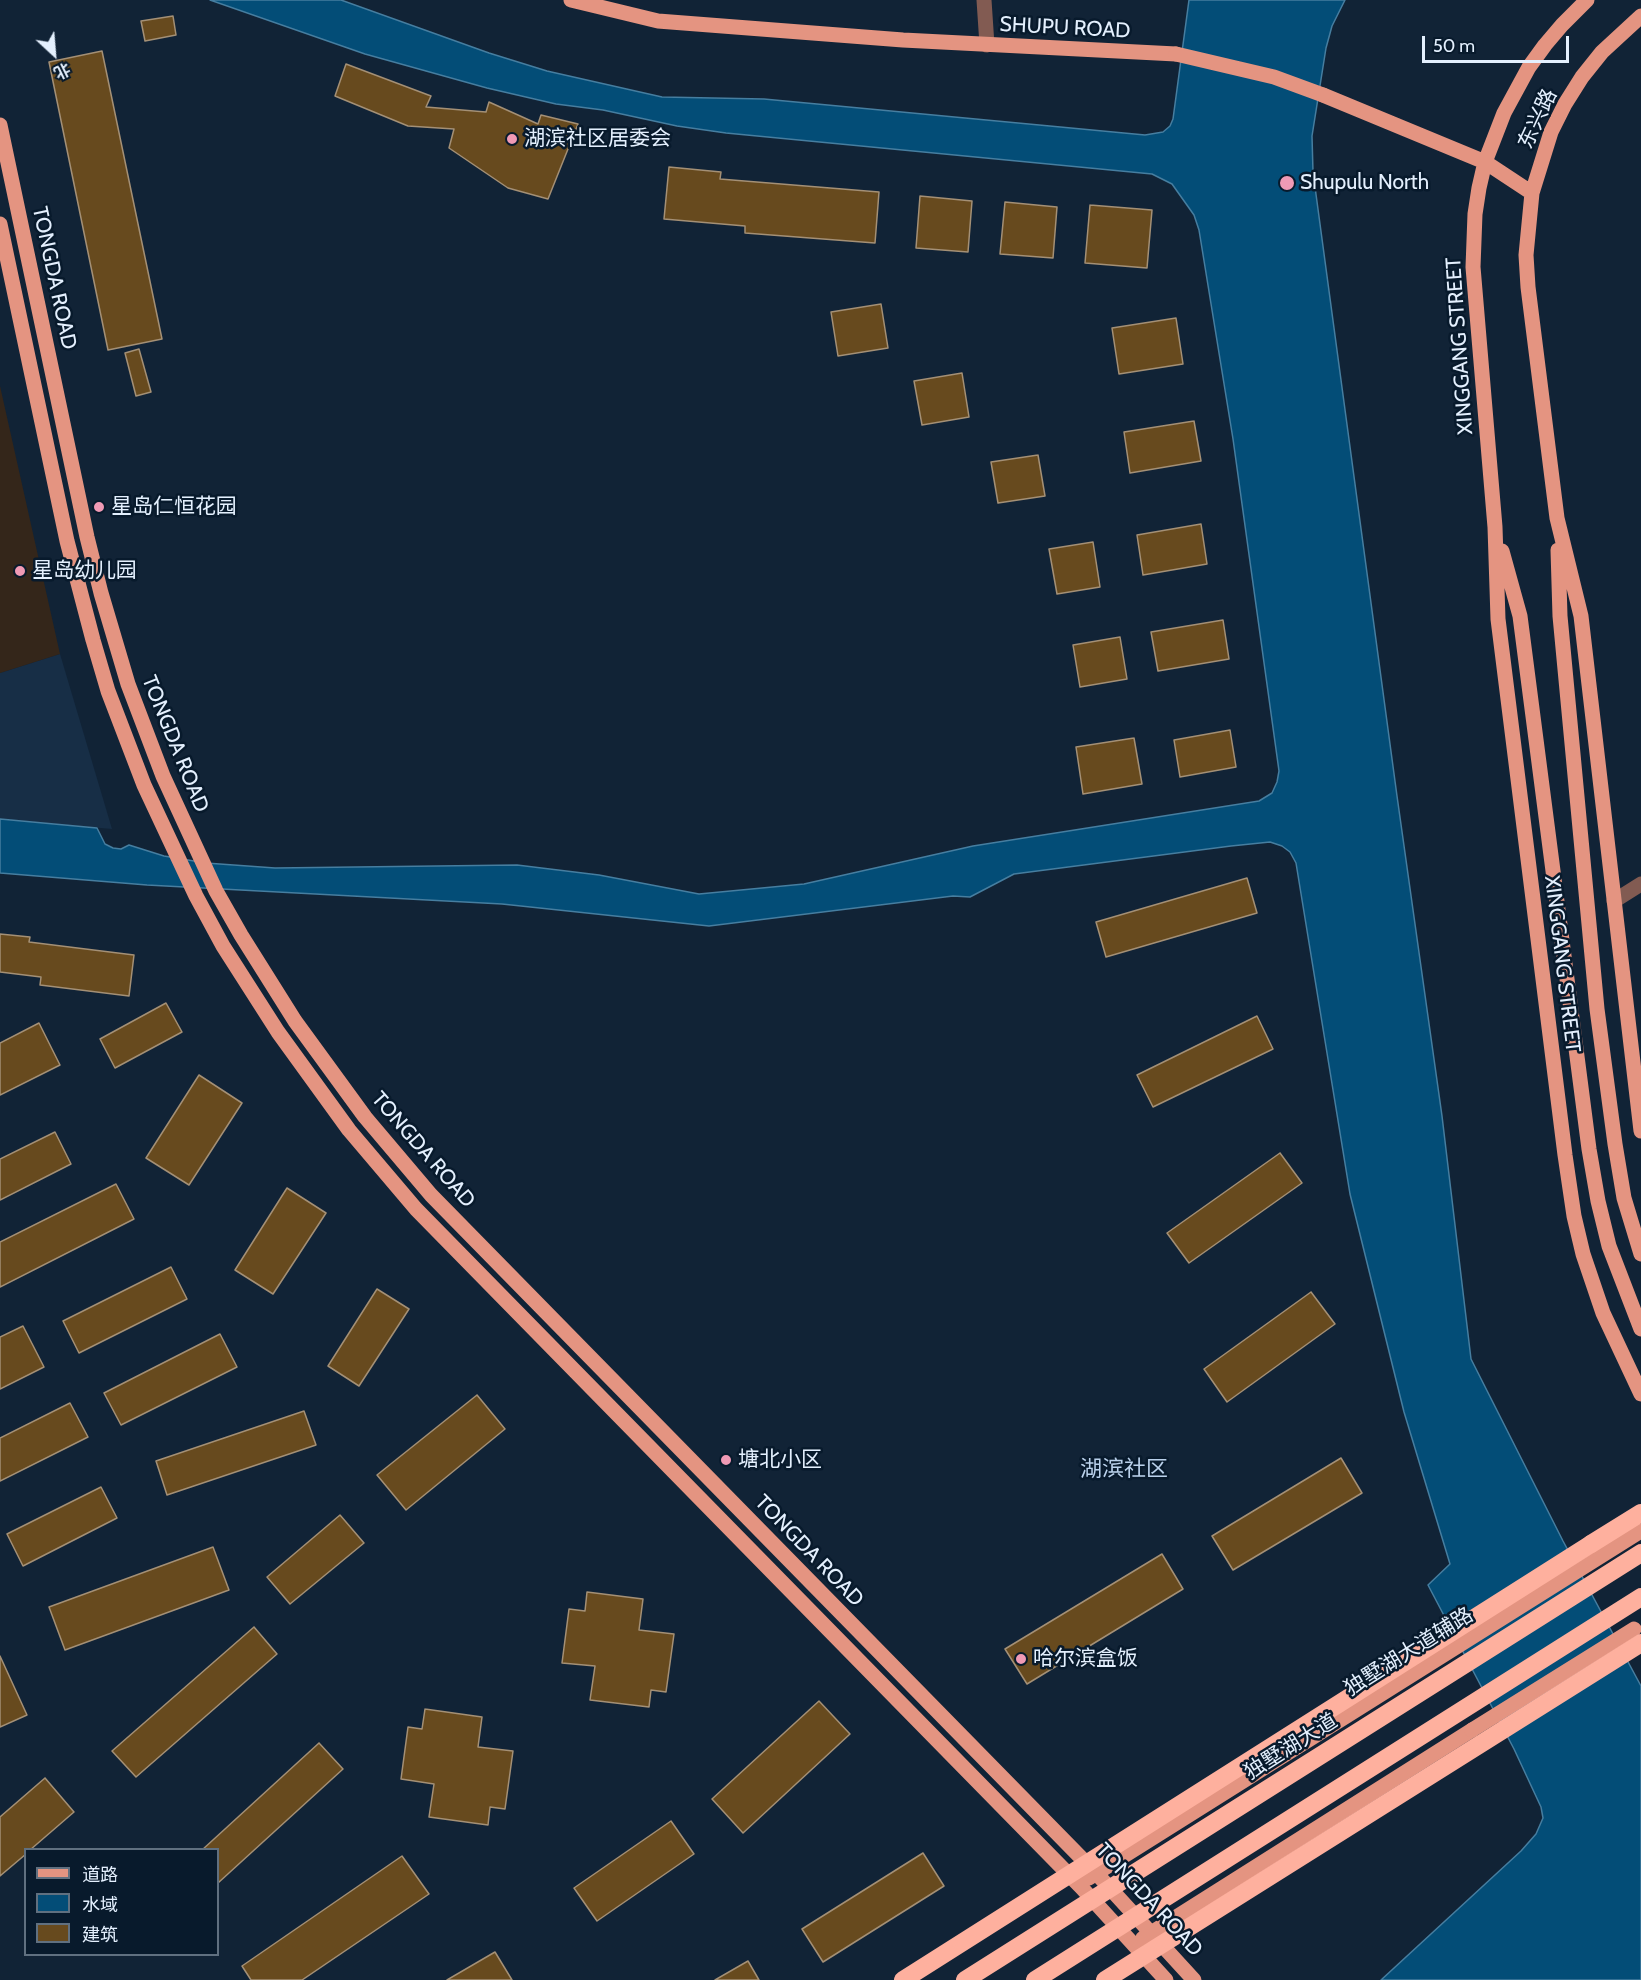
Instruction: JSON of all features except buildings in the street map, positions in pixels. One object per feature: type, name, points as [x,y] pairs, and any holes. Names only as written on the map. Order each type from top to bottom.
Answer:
[{"type":"highway","points":[[903,1980],[1641,1513]]},
{"type":"highway","name":"独墅湖大道","points":[[965,1980],[1641,1553]]},
{"type":"highway","points":[[1035,1980],[1641,1597]]},
{"type":"highway","points":[[1106,1980],[1639,1635]]},
{"type":"main road","name":"SHUPU ROAD","points":[[571,0],[658,21],[987,45],[1176,54],[1274,77],[1323,95],[1485,162],[1532,193]]},
{"type":"main road","name":"东兴路","points":[[1485,162],[1504,113],[1529,66],[1562,25],[1587,0]]},
{"type":"main road","name":"东兴路","points":[[1532,193],[1551,132],[1565,104],[1602,52],[1641,15]]},
{"type":"main road","name":"TONGDA ROAD","points":[[0,125],[87,537],[104,603],[143,728],[216,891],[301,1029],[359,1109],[449,1214],[1096,1873],[1194,1980]]},
{"type":"main road","name":"XINGGANG STREET","points":[[1485,162],[1475,214],[1473,267],[1495,527],[1498,618],[1574,1216],[1595,1291],[1615,1341],[1641,1394]]},
{"type":"main road","name":"XINGGANG STREET","points":[[1532,193],[1526,255],[1528,287],[1557,518],[1560,616],[1598,1010],[1622,1187],[1641,1254]]},
{"type":"main road","name":"TONGDA ROAD","points":[[0,224],[67,541],[93,640],[124,735],[176,856],[196,896],[223,946],[284,1040],[343,1122],[390,1180],[434,1228],[1079,1885],[1166,1980]]},
{"type":"main road","name":"XINGGANG STREET","points":[[1557,518],[1581,616],[1641,1131]]},
{"type":"main road","name":"XINGGANG STREET","points":[[1495,527],[1520,616],[1596,1191],[1609,1246],[1641,1329]]},
{"type":"main road","name":"独墅湖大道辅路","points":[[1079,1885],[1641,1531]]},
{"type":"main road","points":[[1132,1944],[1472,1730],[1639,1635]]},
{"type":"street","points":[[984,0],[987,45]]},
{"type":"street","points":[[1614,901],[1641,884]]},
{"type":"shaded area","name":"星岛幼儿园","points":[[0,386],[60,654],[0,673]]},
{"type":"shaded area","points":[[60,654],[112,829],[0,819],[0,673]]},
{"type":"water","points":[[210,0],[341,0],[489,53],[547,71],[662,97],[764,99],[1145,135],[1163,132],[1170,126],[1173,119],[1189,0],[1345,0],[1332,26],[1326,48],[1312,136],[1313,172],[1442,1116],[1471,1359],[1563,1541],[1641,1686],[1641,1980],[1381,1980],[1521,1851],[1536,1834],[1543,1818],[1541,1807],[1514,1749],[1428,1585],[1450,1564],[1404,1412],[1350,1194],[1296,863],[1290,852],[1282,846],[1270,842],[1231,846],[1014,874],[970,897],[953,896],[709,926],[502,904],[147,885],[0,873],[0,819],[97,828],[105,844],[113,848],[121,849],[129,845],[164,856],[206,863],[275,868],[517,865],[599,875],[699,894],[804,884],[973,846],[1259,801],[1272,793],[1277,782],[1279,771],[1233,439],[1199,230],[1194,215],[1172,184],[1152,174],[726,133],[677,126],[603,110],[556,104],[487,88],[365,54]]},
{"type":"place","name":"湖滨社区居委会","points":[[512,139]]},
{"type":"place","name":"Shupulu North","points":[[1287,183]]},
{"type":"place","name":"星岛仁恒花园","points":[[99,507]]},
{"type":"place","name":"星岛幼儿园","points":[[20,571]]},
{"type":"place","name":"塘北小区","points":[[726,1460]]},
{"type":"place","name":"哈尔滨盒饭","points":[[1021,1659]]},
{"type":"district","name":"湖滨社区","points":[[1124,1470]]}]
